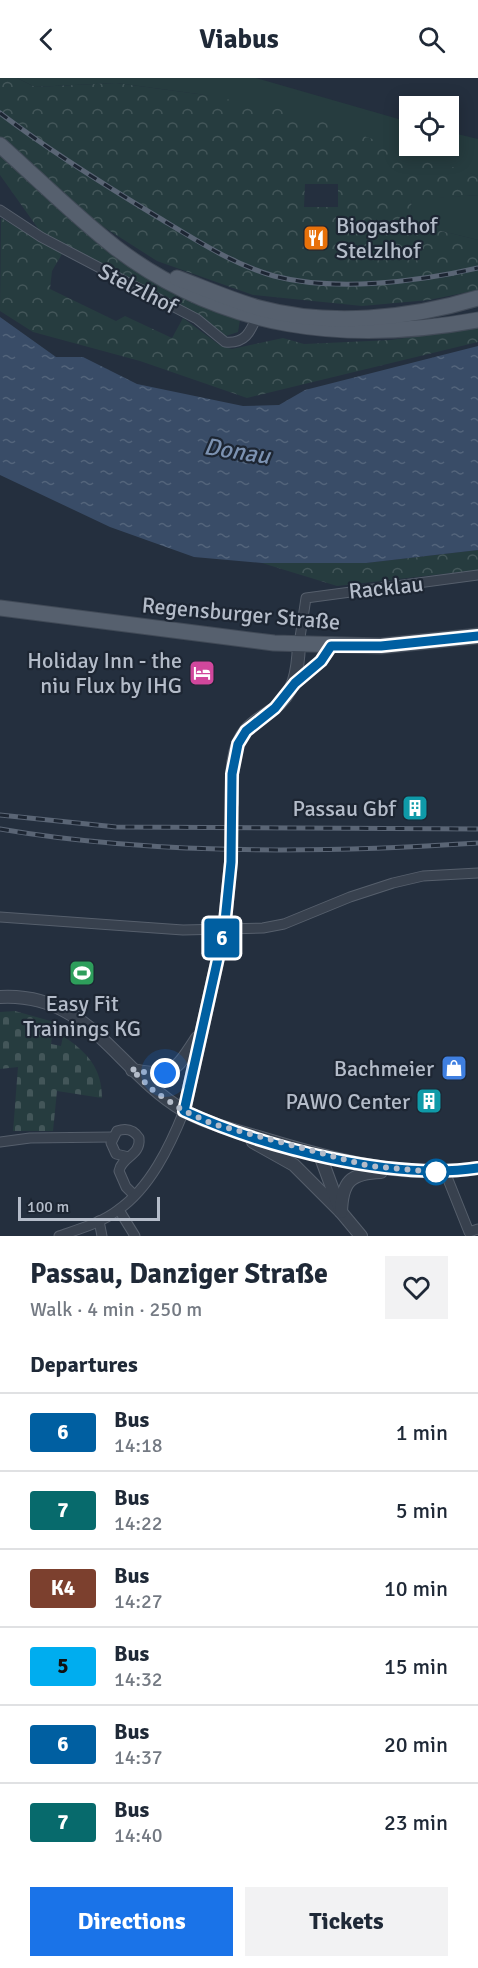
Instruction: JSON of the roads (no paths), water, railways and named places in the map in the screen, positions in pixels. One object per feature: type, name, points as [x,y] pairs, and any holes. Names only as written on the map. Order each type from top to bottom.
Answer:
[{"type":"main road","points":[[0,145],[98,234],[138,263],[206,302],[333,329],[421,329],[478,320]]},
{"type":"main road","points":[[259,314],[363,318],[476,303]]},
{"type":"main road","points":[[421,329],[476,303]]},
{"type":"main road","name":"Regensburger Straße","points":[[0,608],[208,636],[331,646],[381,646],[478,636]]},
{"type":"street","name":"Stelzlhof","points":[[0,210],[51,243],[197,319],[225,342],[241,342],[259,314]]},
{"type":"street","name":"Racklau","points":[[299,644],[306,598],[478,575]]},
{"type":"street","points":[[295,683],[299,644]]},
{"type":"street","points":[[232,803],[232,774],[238,744],[246,731],[275,708],[295,683],[321,661],[331,646]]},
{"type":"street","points":[[59,1236],[99,1221],[119,1210],[134,1195],[161,1160],[184,1111],[224,931],[231,862]]},
{"type":"street","points":[[0,917],[224,931],[284,924],[350,897],[413,879],[478,873]]},
{"type":"street","points":[[0,997],[30,998],[67,1011],[100,1035],[155,1092],[184,1111],[273,1151],[294,1165],[341,1212],[361,1236]]},
{"type":"street","points":[[131,1069],[156,1075],[175,1068],[201,1032]]},
{"type":"street","points":[[213,1124],[320,1155],[369,1166],[406,1171]]},
{"type":"street","points":[[0,1142],[30,1138],[112,1137],[123,1129],[135,1133],[139,1144],[134,1154],[123,1161],[120,1172],[126,1187],[134,1195]]},
{"type":"street","points":[[112,1137],[112,1150],[122,1157],[129,1157]]},
{"type":"street","points":[[320,1155],[341,1212]]},
{"type":"street","points":[[341,1212],[341,1195],[351,1179],[369,1173],[445,1172],[478,1168]]},
{"type":"street","points":[[445,1172],[469,1232],[478,1229]]},
{"type":"street","points":[[119,1210],[135,1236]]},
{"type":"street","points":[[99,1221],[102,1236]]},
{"type":"water","name":"Donau","points":[[0,317],[56,357],[83,357],[137,384],[243,406],[279,405],[305,390],[478,346],[478,550],[366,563],[262,563],[194,557],[110,527],[0,475]]},
{"type":"tunnel","points":[[231,862],[232,803]]},
{"type":"railway","points":[[0,113],[116,192],[228,258],[258,271],[298,281],[349,284],[403,281],[478,268]]},
{"type":"railway","points":[[0,815],[116,827],[478,829]]},
{"type":"railway","points":[[0,829],[117,844],[238,849],[360,849],[478,843]]},
{"type":"place","name":"Biogasthof Stelzlhof","points":[[316,238]]},
{"type":"place","name":"Holiday Inn - the niu Flux by IHG","points":[[202,673]]},
{"type":"place","name":"Passau Gbf","points":[[415,808]]},
{"type":"place","name":"Easy Fit Trainings KG","points":[[82,973]]},
{"type":"place","name":"Bachmeier","points":[[454,1068]]},
{"type":"place","name":"PAWO Center","points":[[429,1101]]}]
